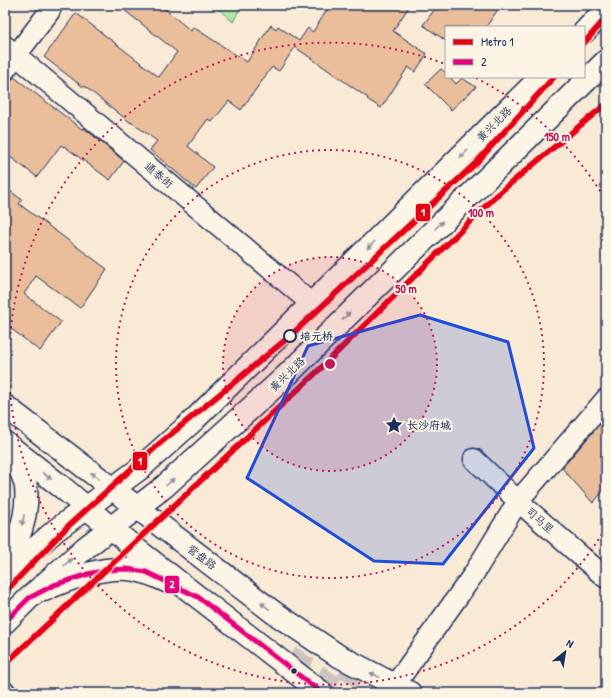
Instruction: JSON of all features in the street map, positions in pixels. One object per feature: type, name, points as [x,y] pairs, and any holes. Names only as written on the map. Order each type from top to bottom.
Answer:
[{"type":"main road","points":[[585,31],[606,9]]},
{"type":"main road","name":"黄兴北路","points":[[5,622],[84,548],[165,486],[286,376],[606,61]]},
{"type":"main road","name":"黄兴北路","points":[[5,575],[56,530],[138,470],[194,420],[540,78]]},
{"type":"main road","name":"营盘路","points":[[5,406],[273,612],[337,655],[402,689]]},
{"type":"main road","points":[[5,444],[63,488],[110,528],[322,693]]},
{"type":"main road","points":[[5,444],[21,471],[26,486],[24,520],[5,569]]},
{"type":"main road","points":[[29,598],[54,585],[92,573],[127,569],[146,572],[198,597]]},
{"type":"street","points":[[9,57],[49,12],[52,5]]},
{"type":"street","name":"通泰街","points":[[9,57],[312,304]]},
{"type":"street","points":[[402,689],[518,501],[606,399]]},
{"type":"street","name":"司马里","points":[[474,459],[518,501],[606,578]]},
{"type":"highlighted area","points":[[420,315],[508,342],[534,448],[443,564],[374,561],[247,478],[308,346]]},
{"type":"green space","points":[[214,5],[242,5],[233,22]]},
{"type":"building","points":[[118,5],[160,5],[191,31],[193,27],[247,62],[271,25],[276,29],[278,26],[299,41],[308,28],[313,32],[330,5],[410,5],[393,31],[427,54],[415,72],[408,67],[381,108],[295,47],[279,71],[272,67],[241,110],[229,101],[212,122],[208,119],[188,146],[213,167],[196,189],[150,150],[157,141],[44,57],[76,13],[159,77],[177,52]]},
{"type":"building","points":[[438,5],[501,5],[487,26],[445,26],[445,40],[423,25]]},
{"type":"building","points":[[441,69],[445,72],[445,78],[451,78],[456,84],[462,78],[476,87],[451,110],[425,84]]},
{"type":"building","points":[[14,77],[83,130],[84,128],[124,161],[110,180],[61,145],[37,177],[5,153],[5,89]]},
{"type":"building","points":[[5,187],[22,200],[19,204],[107,269],[80,308],[36,276],[24,294],[61,322],[40,351],[5,324]]},
{"type":"building","points":[[606,417],[606,488],[593,503],[562,468]]},
{"type":"tunnel","points":[[290,656],[343,693]]},
{"type":"tunnel","points":[[343,667],[382,693]]},
{"type":"metro line","name":"1","points":[[585,42],[606,18]]},
{"type":"metro line","name":"1","points":[[5,592],[66,528],[159,444],[289,337],[476,163],[553,78]]},
{"type":"metro line","name":"1","points":[[5,664],[321,368],[499,193],[606,104]]},
{"type":"transit line","name":"2","points":[[5,622],[29,598],[54,585],[92,573],[109,570],[127,569],[146,572],[198,597],[322,693]]},
{"type":"place","name":"培元桥","points":[[290,336]]},
{"type":"place","name":"长沙府城","points":[[394,425]]}]
